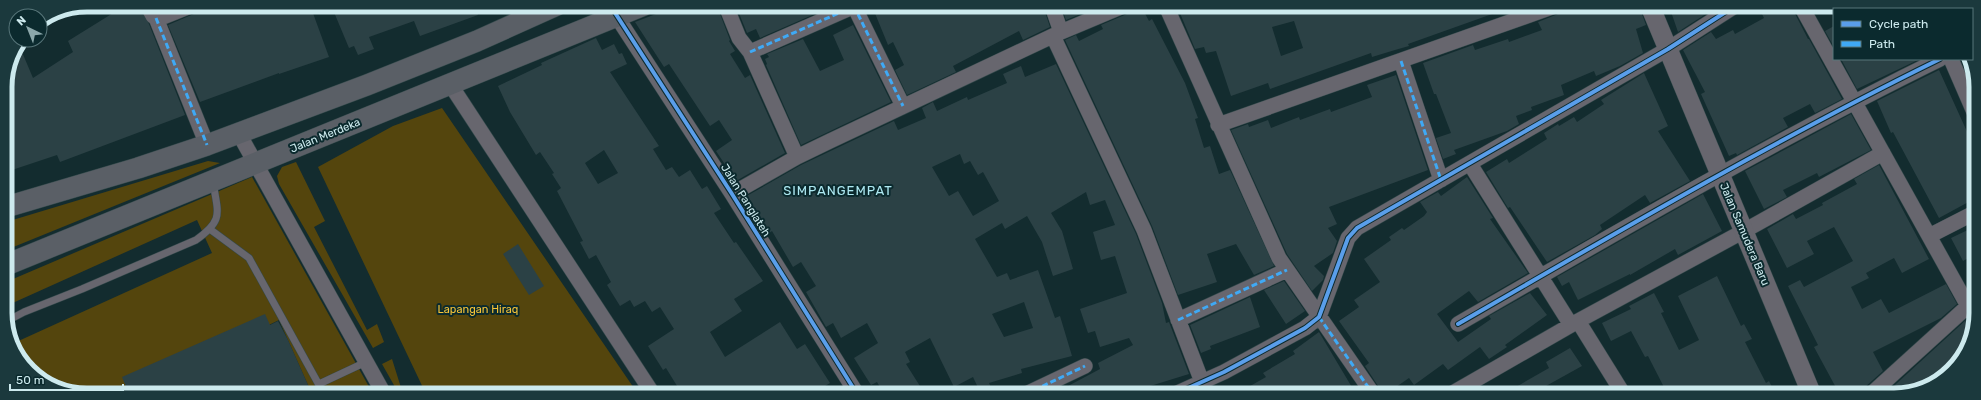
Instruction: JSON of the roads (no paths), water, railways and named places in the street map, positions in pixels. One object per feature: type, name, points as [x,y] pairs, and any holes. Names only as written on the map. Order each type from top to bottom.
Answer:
[{"type":"main road","points":[[477,41],[525,12]]},
{"type":"main road","points":[[12,205],[138,168],[207,145],[477,41],[541,12]]},
{"type":"main road","name":"Jalan Merdeka","points":[[12,263],[213,182],[450,84],[612,12]]},
{"type":"street","points":[[150,12],[156,18],[207,145]]},
{"type":"street","points":[[156,18],[176,12]]},
{"type":"street","name":"Jalan Panglateh","points":[[615,12],[732,194],[853,388]]},
{"type":"street","points":[[729,12],[740,38],[750,52],[797,157]]},
{"type":"street","points":[[750,52],[840,12]]},
{"type":"street","points":[[857,12],[903,106]]},
{"type":"street","points":[[1053,12],[1057,34],[1144,230],[1202,382]]},
{"type":"street","points":[[732,194],[797,157],[1057,34],[1109,12]]},
{"type":"street","points":[[1169,12],[1218,125],[1279,258],[1369,388]]},
{"type":"street","points":[[1218,125],[1538,12]]},
{"type":"street","name":"Jalan Samudera Baru","points":[[1653,12],[1809,388]]},
{"type":"street","points":[[1188,388],[1224,372],[1305,328],[1319,317],[1348,238],[1353,231],[1668,49],[1725,12]]},
{"type":"street","points":[[1804,12],[1969,306]]},
{"type":"street","points":[[1458,324],[1720,174],[1854,101],[1938,60]]},
{"type":"street","points":[[1951,60],[1969,100]]},
{"type":"street","points":[[1401,61],[1441,180]]},
{"type":"street","points":[[450,84],[649,388]]},
{"type":"street","points":[[238,132],[257,163],[381,388]]},
{"type":"street","points":[[1461,388],[1574,322],[1744,231],[1883,153]]},
{"type":"street","points":[[1470,164],[1541,276],[1619,388]]},
{"type":"street","points":[[1929,236],[1969,216]]},
{"type":"street","points":[[1178,320],[1287,270]]},
{"type":"street","points":[[1878,388],[1969,312]]},
{"type":"street","points":[[1039,388],[1085,366]]},
{"type":"lane","points":[[12,318],[24,312],[174,251],[196,240],[211,230],[216,222],[218,211],[213,182]]},
{"type":"lane","points":[[211,230],[249,258],[320,388]]},
{"type":"lane","points":[[318,384],[366,362]]},
{"type":"district","name":"SIMPANGEMPAT","points":[[838,190]]},
{"type":"park label","name":"Lapangan Hiraq","points":[[478,309]]}]
